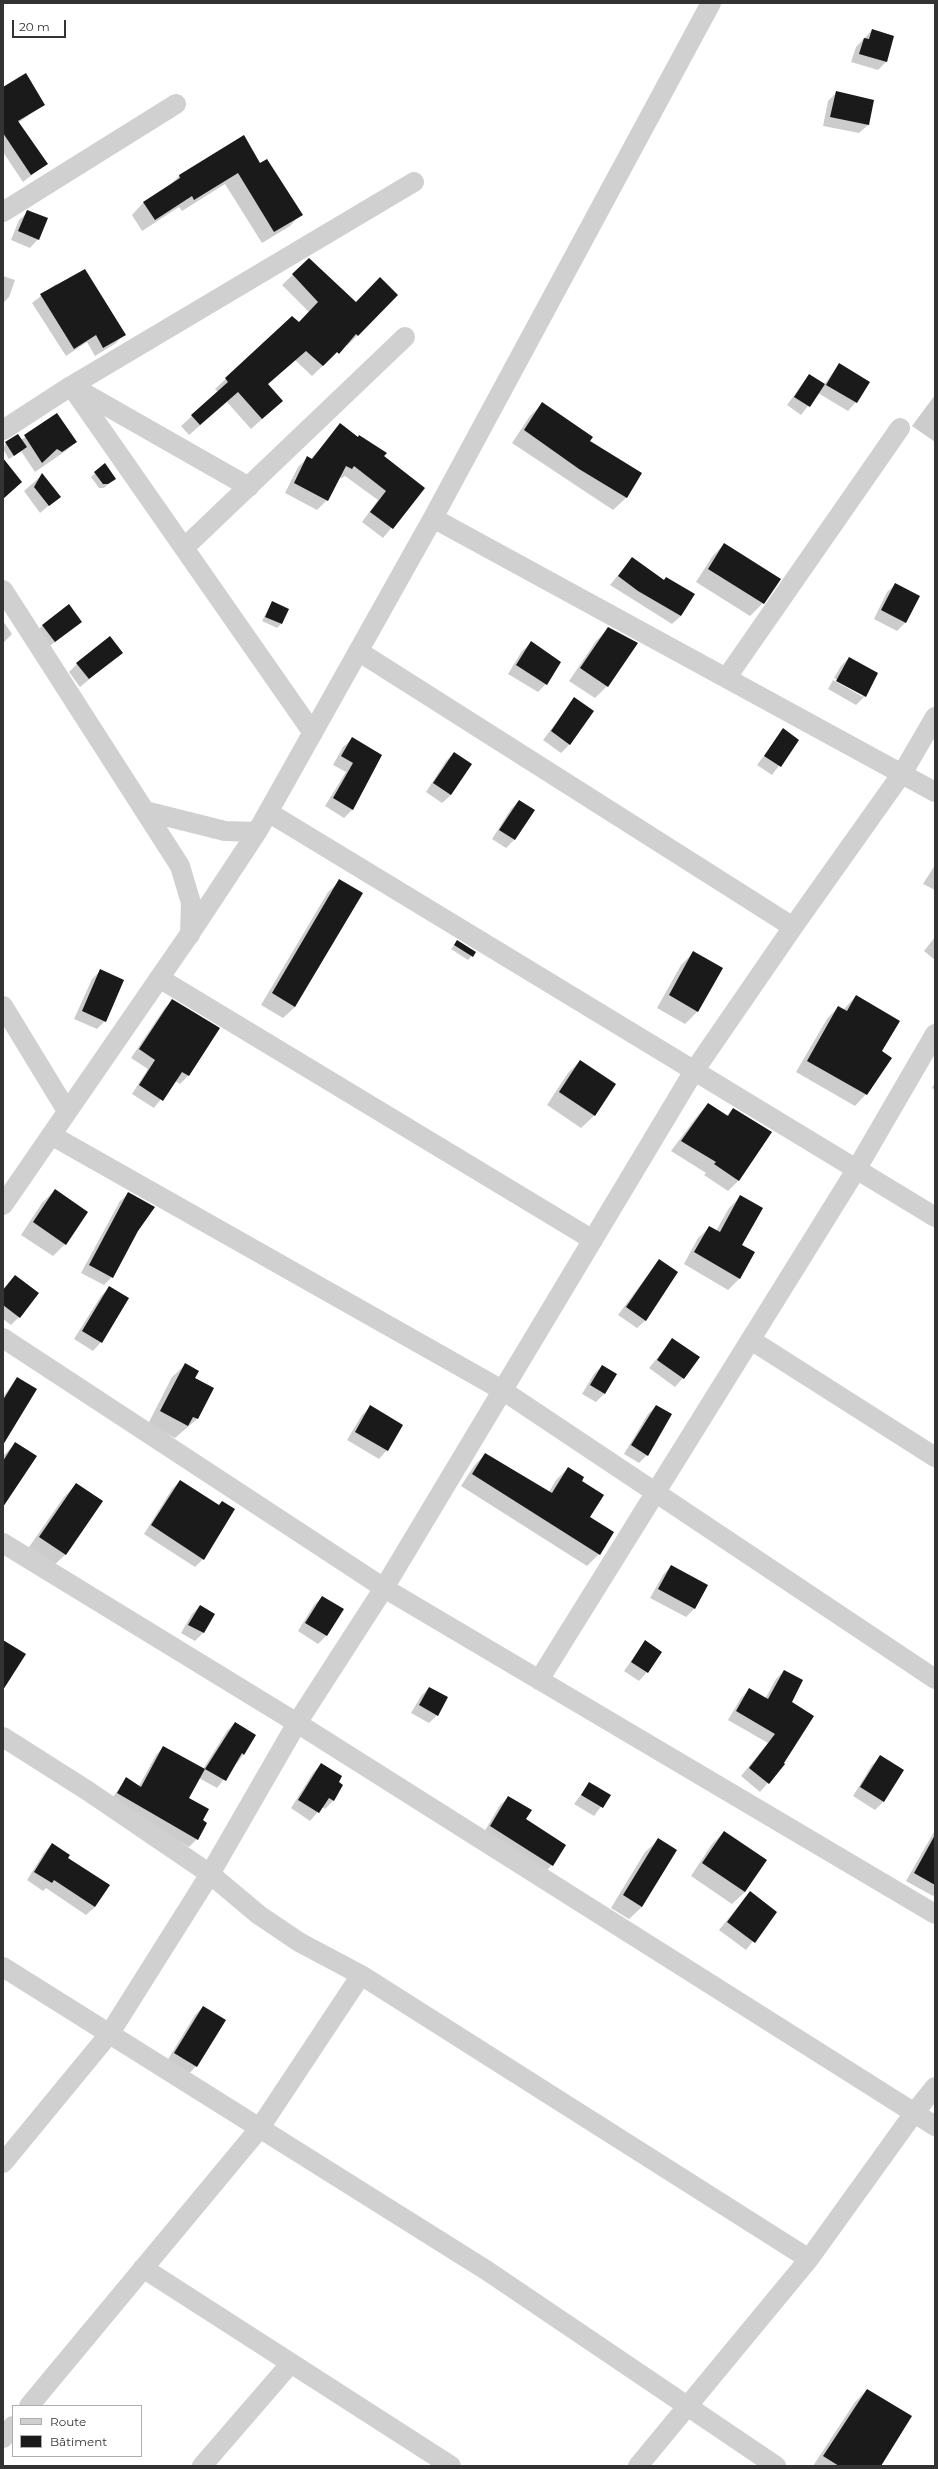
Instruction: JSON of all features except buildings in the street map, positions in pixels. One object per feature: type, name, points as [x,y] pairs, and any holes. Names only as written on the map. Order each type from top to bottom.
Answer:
[{"type":"street","points":[[3,1205],[190,935],[257,832],[433,518],[711,3]]},
{"type":"street","points":[[3,212],[176,104]]},
{"type":"street","points":[[3,430],[71,386],[414,182]]},
{"type":"street","points":[[184,548],[405,337]]},
{"type":"street","points":[[71,386],[249,486]]},
{"type":"street","points":[[71,386],[313,733]]},
{"type":"street","points":[[727,677],[900,428]]},
{"type":"street","points":[[433,518],[903,772],[935,792]]},
{"type":"street","points":[[3,590],[180,866],[191,903],[190,935]]},
{"type":"street","points":[[358,651],[793,927]]},
{"type":"street","points":[[3,2163],[110,2033],[210,1874],[297,1723],[384,1588],[694,1071],[793,927],[903,772],[935,717]]},
{"type":"street","points":[[145,811],[225,831],[257,832]]},
{"type":"street","points":[[268,812],[935,1217]]},
{"type":"street","points":[[159,978],[592,1240]]},
{"type":"street","points":[[3,1006],[67,1111]]},
{"type":"street","points":[[540,1680],[856,1170],[935,1034]]},
{"type":"street","points":[[51,1135],[502,1390],[935,1679]]},
{"type":"street","points":[[3,1338],[384,1588],[935,1914]]},
{"type":"street","points":[[751,1340],[935,1457]]},
{"type":"street","points":[[3,1543],[297,1723],[935,2126]]},
{"type":"street","points":[[3,1737],[210,1874],[258,1915],[300,1942],[361,1975],[809,2259]]},
{"type":"street","points":[[4,1970],[110,2033],[259,2129],[486,2270],[776,2466]]},
{"type":"street","points":[[30,2405],[259,2129],[361,1975]]},
{"type":"street","points":[[638,2466],[686,2406],[809,2259],[914,2112],[935,2087]]},
{"type":"street","points":[[143,2268],[291,2363],[440,2463]]},
{"type":"street","points":[[202,2466],[291,2363]]},
{"type":"street","points":[[3,2438],[12,2427]]}]
